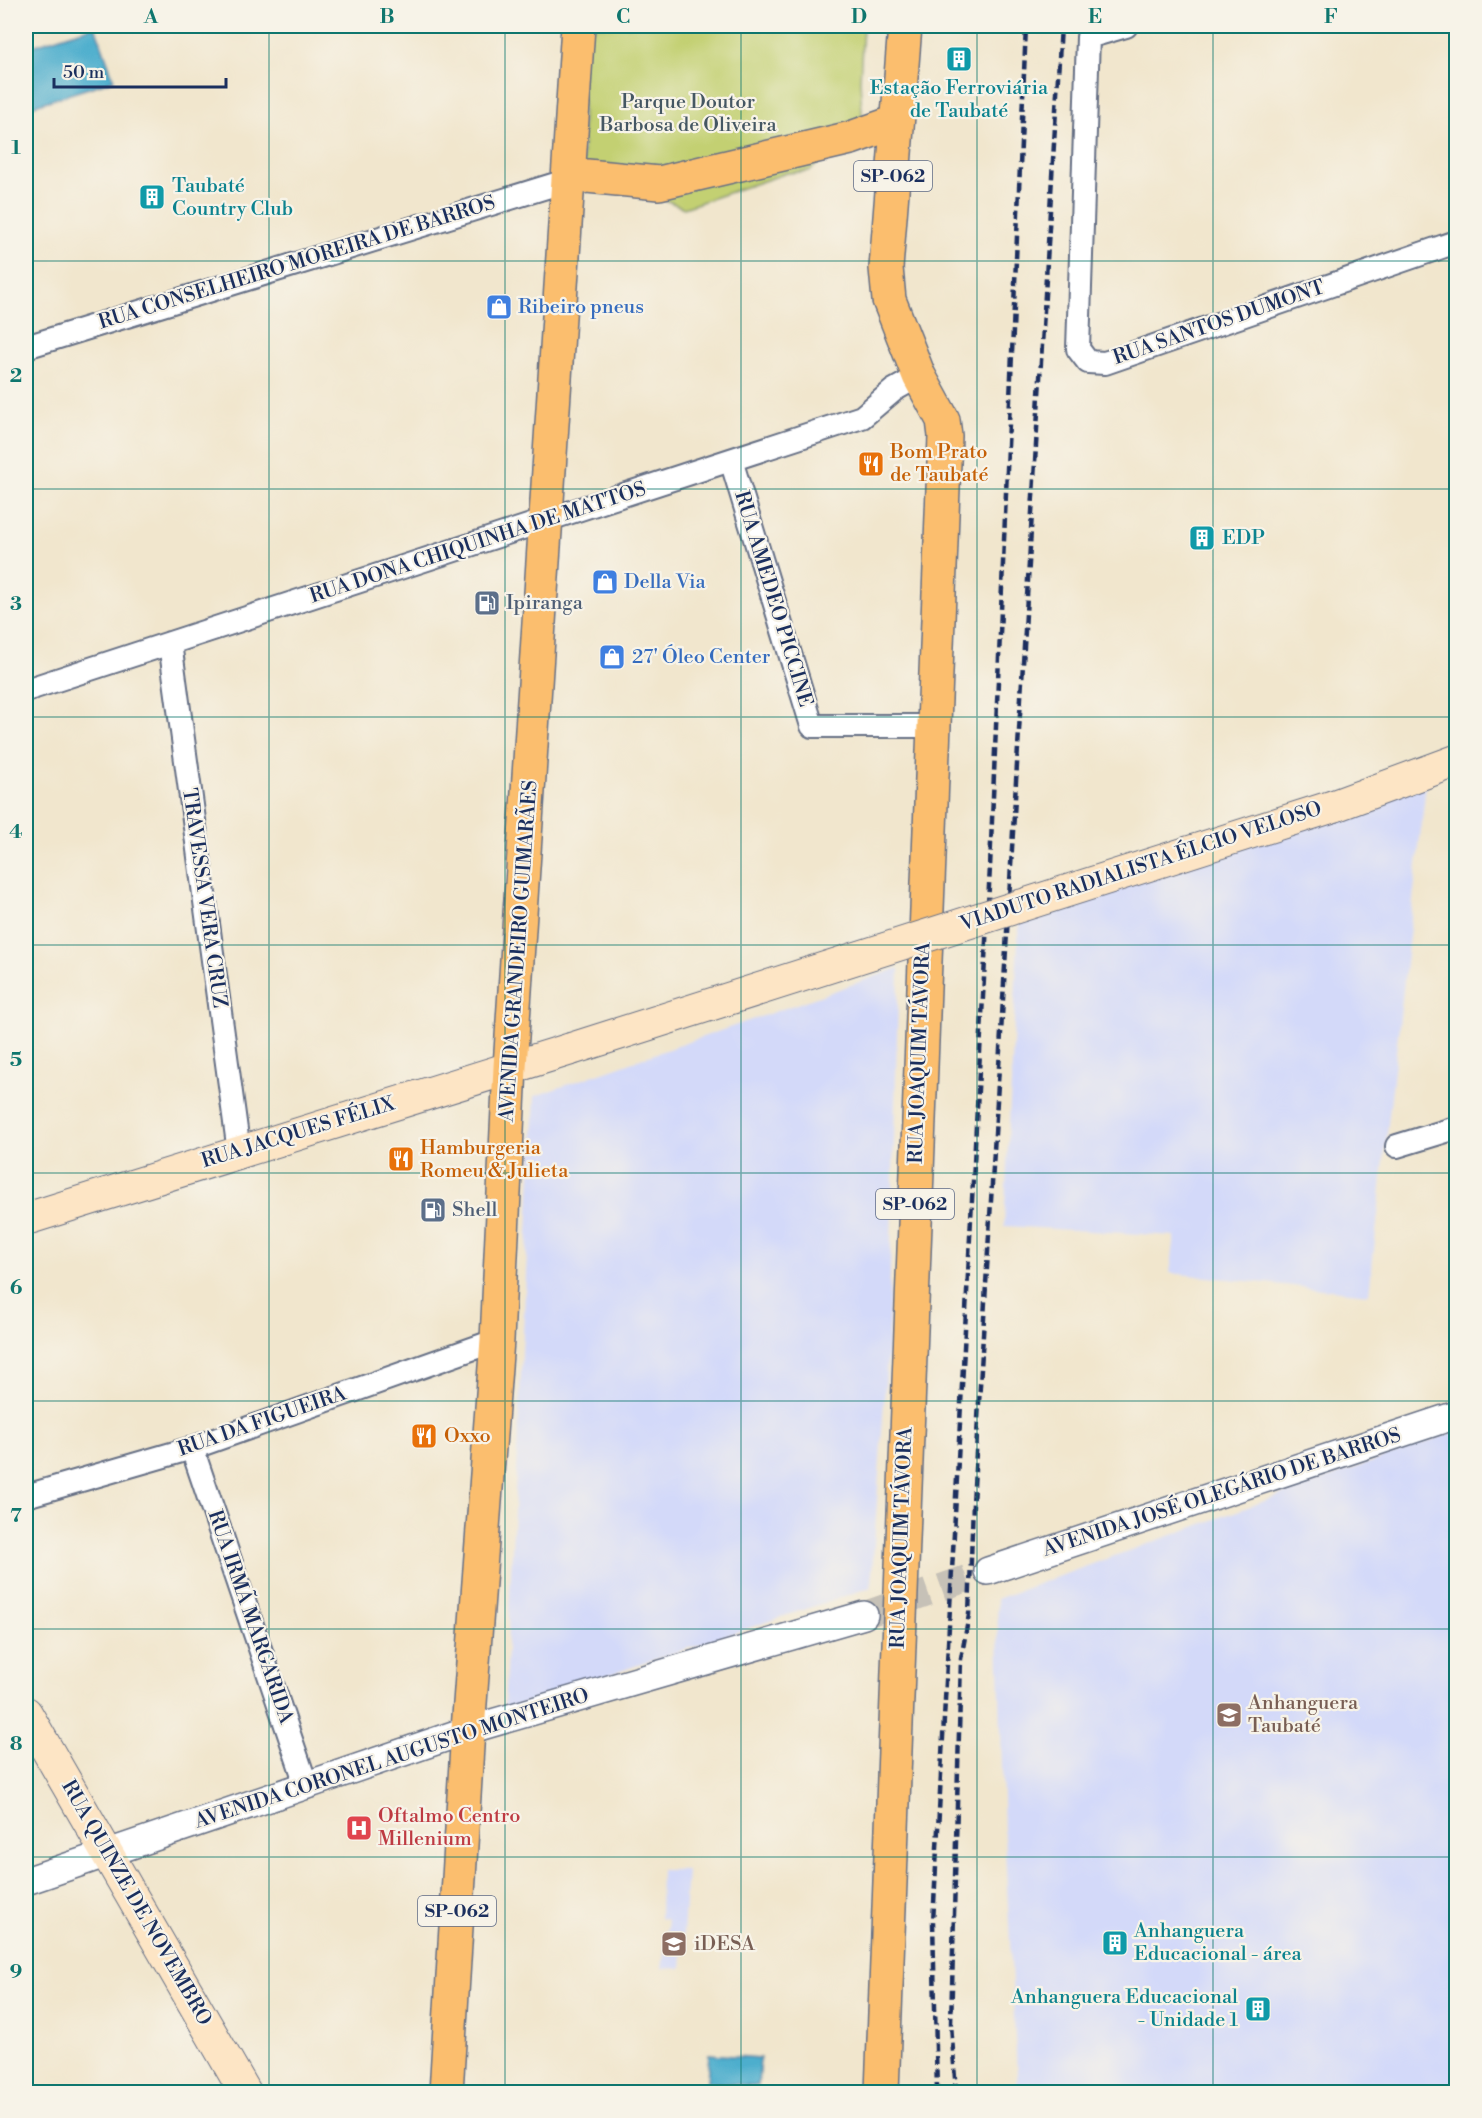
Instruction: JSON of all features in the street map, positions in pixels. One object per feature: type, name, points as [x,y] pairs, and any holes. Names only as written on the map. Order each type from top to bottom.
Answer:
[{"type":"main road","name":"AVENIDA GRANDEIRO GUIMARÃES","points":[[446,2092],[468,1730],[497,1340],[510,1067],[548,520],[578,26]]},
{"type":"main road","name":"RUA JOAQUIM TÁVORA","points":[[882,2092],[932,726],[945,436],[943,420],[919,376],[889,300],[886,268],[905,26]]},
{"type":"main road","points":[[569,180],[587,176],[659,183],[851,138],[896,122]]},
{"type":"main road","name":"VIADUTO RADIALISTA ÉLCIO VELOSO","points":[[571,1049],[1334,806],[1456,760]]},
{"type":"main road","name":"RUA JACQUES FÉLIX","points":[[26,1219],[571,1049]]},
{"type":"main road","name":"RUA QUINZE DE NOVEMBRO","points":[[26,1713],[245,2092]]},
{"type":"street","name":"RUA SANTOS DUMONT","points":[[1126,26],[1088,37],[1078,349],[1088,362],[1105,363],[1456,242]]},
{"type":"street","name":"RUA CONSELHEIRO MOREIRA DE BARROS","points":[[26,347],[569,180]]},
{"type":"street","name":"RUA DONA CHIQUINHA DE MATTOS","points":[[26,690],[862,417],[894,390],[919,376]]},
{"type":"street","name":"RUA AMEDEO PICCINE","points":[[731,460],[812,726],[932,726]]},
{"type":"street","name":"TRAVESSA VERA CRUZ","points":[[170,643],[239,1152]]},
{"type":"street","points":[[1397,1146],[1456,1128]]},
{"type":"street","name":"RUA DA FIGUEIRA","points":[[26,1496],[192,1448],[497,1340]]},
{"type":"street","name":"AVENIDA JOSÉ OLEGÁRIO DE BARROS","points":[[988,1571],[1456,1415]]},
{"type":"street","name":"RUA IRMÃ MARGARIDA","points":[[192,1448],[308,1787]]},
{"type":"street","name":"AVENIDA CORONEL AUGUSTO MONTEIRO","points":[[26,1881],[107,1852],[308,1787],[468,1730],[864,1615]]},
{"type":"shaded area","points":[[1426,784],[1369,1294],[1170,1273],[1175,1236],[1004,1226],[1019,921]]},
{"type":"shaded area","points":[[899,968],[888,1345],[871,1587],[504,1710],[535,1096]]},
{"type":"shaded area","name":"Anhanguera Taubaté","points":[[1456,1431],[1456,2092],[1018,2092],[1004,1831],[997,1599]]},
{"type":"shaded area","name":"iDESA","points":[[661,1870],[687,1870],[681,1968],[662,1969],[668,1920],[660,1918]]},
{"type":"green space","name":"Parque Doutor Barbosa de Oliveira","points":[[582,26],[863,26],[860,81],[863,127],[809,171],[787,173],[684,208],[583,165]]},
{"type":"water","points":[[95,26],[114,80],[32,106],[26,87],[26,48]]},
{"type":"water","points":[[709,2054],[760,2058],[758,2086],[707,2082]]},
{"type":"tunnel","points":[[864,1615],[988,1571]]},
{"type":"railway","points":[[937,2092],[933,1922],[990,867],[1026,26]]},
{"type":"railway","points":[[956,2092],[951,2024],[961,1659],[969,1615],[973,1503],[1061,26]]},
{"type":"place","name":"Estação Ferroviária de Taubaté","points":[[959,59]]},
{"type":"place","name":"Taubaté Country Club","points":[[152,197]]},
{"type":"place","name":"Ribeiro pneus","points":[[499,307]]},
{"type":"place","name":"Bom Prato de Taubaté","points":[[871,464]]},
{"type":"place","name":"EDP","points":[[1202,538]]},
{"type":"place","name":"Della Via","points":[[605,582]]},
{"type":"place","name":"Ipiranga","points":[[487,603]]},
{"type":"place","name":"27' Óleo Center","points":[[612,657]]},
{"type":"place","name":"Hamburgeria Romeu & Julieta","points":[[401,1159]]},
{"type":"place","name":"Shell","points":[[433,1210]]},
{"type":"place","name":"Oxxo","points":[[424,1436]]},
{"type":"place","name":"Anhanguera Taubaté","points":[[1229,1715]]},
{"type":"place","name":"Oftalmo Centro Millenium","points":[[359,1828]]},
{"type":"place","name":"Anhanguera Educacional - área","points":[[1115,1943]]},
{"type":"place","name":"iDESA","points":[[674,1944]]},
{"type":"place","name":"Anhanguera Educacional - Unidade 1","points":[[1258,2009]]}]
